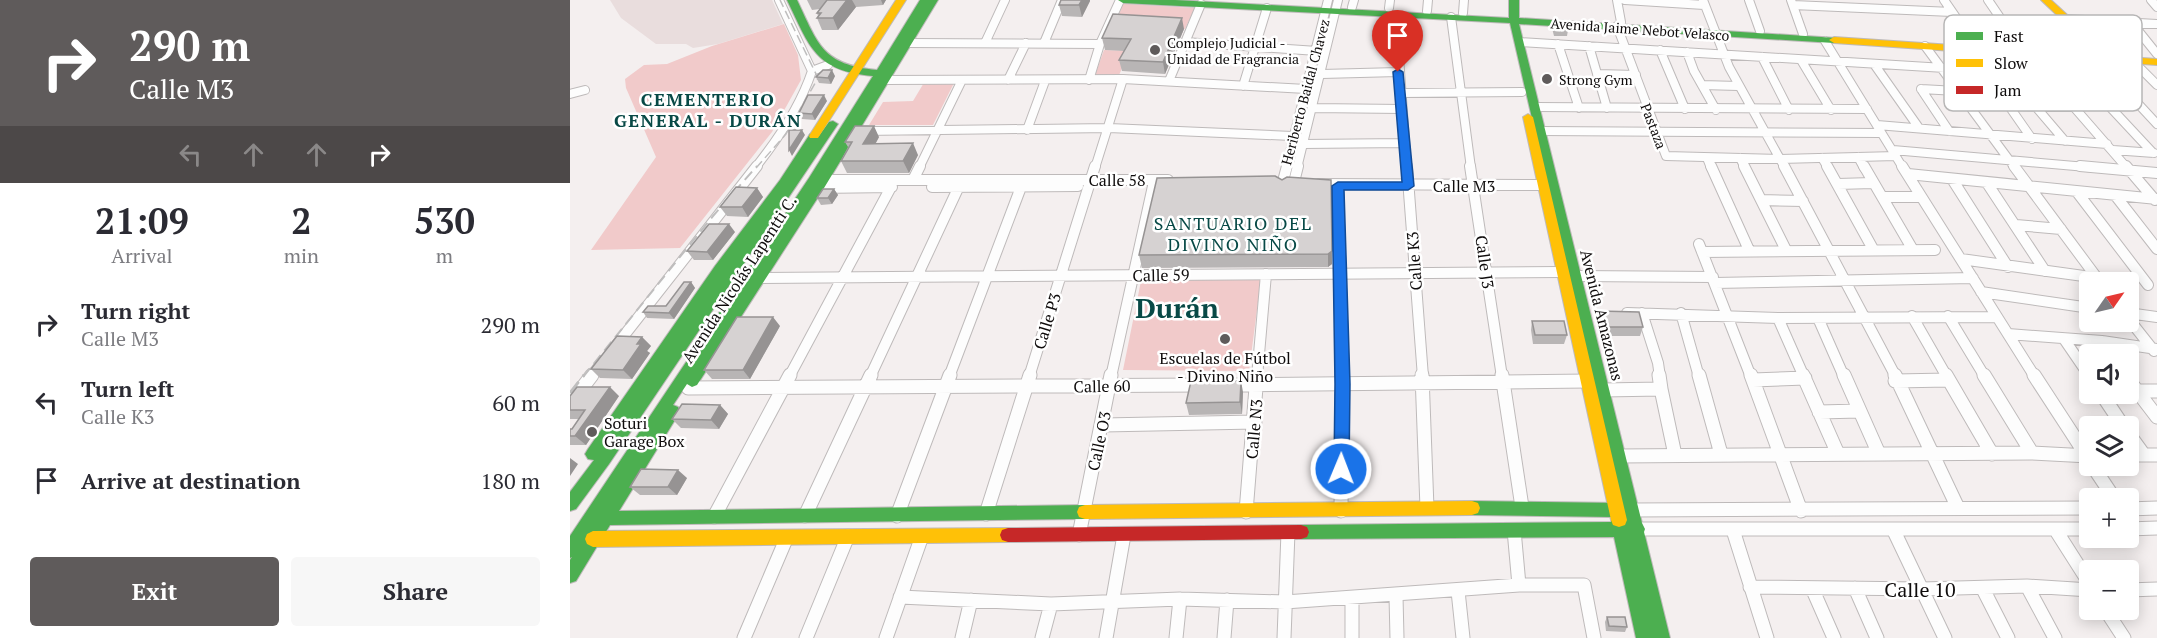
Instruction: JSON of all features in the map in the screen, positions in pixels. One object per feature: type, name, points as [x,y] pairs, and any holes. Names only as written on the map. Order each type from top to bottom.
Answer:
[{"type":"main road","points":[[792,0],[817,52],[828,65],[874,74]]},
{"type":"main road","points":[[799,0],[826,55],[874,74]]},
{"type":"main road","name":"Avenida Nicolás Lapentti C.","points":[[570,575],[821,184],[852,131],[901,0]]},
{"type":"main road","name":"Avenida Nicolás Lapentti C.","points":[[570,550],[814,179],[913,0]]},
{"type":"main road","name":"Avenida Nicolás Lapentti C.","points":[[570,502],[604,459],[802,171],[874,74],[925,0]]},
{"type":"main road","name":"Avenida Nicolás Lapentti C.","points":[[874,74],[906,43],[933,0]]},
{"type":"main road","name":"Avenida Jaime Nebot Velasco","points":[[1122,0],[1459,10]]},
{"type":"main road","name":"Avenida Jaime Nebot Velasco","points":[[1226,0],[1269,4]]},
{"type":"main road","name":"Avenida Amazonas","points":[[1504,0],[1519,42],[1536,107],[1561,272],[1622,529],[1645,638]]},
{"type":"main road","name":"Avenida Amazonas","points":[[1514,0],[1510,18],[1522,92],[1548,185],[1590,313],[1603,390],[1661,638]]},
{"type":"main road","points":[[2046,0],[2062,15]]},
{"type":"main road","name":"Avenida Jaime Nebot Velasco","points":[[1332,6],[1353,3],[1392,8],[1428,6],[1510,18],[1619,24],[1825,41],[1944,47]]},
{"type":"main road","name":"Avenida Jaime Nebot Velasco","points":[[1712,31],[1760,31],[1944,43]]},
{"type":"main road","points":[[606,518],[1341,511],[1522,507],[1632,510]]},
{"type":"main road","points":[[593,539],[1637,529]]},
{"type":"street","points":[[570,404],[778,140],[804,95],[812,71],[778,0]]},
{"type":"street","points":[[985,43],[1005,0]]},
{"type":"street","points":[[1044,43],[1062,0]]},
{"type":"street","points":[[1089,80],[1100,44],[1122,0]]},
{"type":"street","name":"Pastaza","points":[[1617,0],[1624,48],[1666,156],[1780,159],[1858,157],[1895,153],[2157,173]]},
{"type":"street","points":[[1625,0],[1704,2],[1721,54],[1803,201],[1934,453],[1958,508]]},
{"type":"street","points":[[1749,0],[1760,31]]},
{"type":"street","points":[[1944,0],[1954,15]]},
{"type":"street","points":[[1988,0],[1998,15]]},
{"type":"street","points":[[2151,0],[2157,7]]},
{"type":"street","points":[[1803,34],[1792,2],[1952,12]]},
{"type":"street","points":[[1169,81],[1201,4]]},
{"type":"street","points":[[1243,86],[1269,4]]},
{"type":"street","name":"Heriberto Baidal Chavez","points":[[1282,183],[1292,136],[1332,6]]},
{"type":"street","name":"Heriberto Baidal Chavez","points":[[1294,182],[1322,74],[1332,6]]},
{"type":"street","name":"Calle K3","points":[[1392,8],[1401,93],[1423,383],[1427,508]]},
{"type":"street","name":"Calle J3","points":[[1459,10],[1459,92],[1522,507]]},
{"type":"street","points":[[2142,23],[2157,24]]},
{"type":"street","points":[[1825,41],[1995,317],[2079,444]]},
{"type":"street","points":[[1185,42],[1317,51]]},
{"type":"street","points":[[1519,42],[1944,68]]},
{"type":"street","points":[[906,43],[1100,44]]},
{"type":"street","points":[[1008,80],[1026,43]]},
{"type":"street","points":[[1558,44],[1579,108]]},
{"type":"street","points":[[2142,44],[2157,85]]},
{"type":"street","points":[[1589,46],[1607,108]]},
{"type":"street","points":[[1925,46],[1944,73]]},
{"type":"street","points":[[1660,50],[1685,109]]},
{"type":"street","points":[[1687,52],[1701,85],[1716,110]]},
{"type":"street","points":[[1762,57],[1789,110]]},
{"type":"street","points":[[1801,60],[1831,110]]},
{"type":"street","points":[[1874,64],[1919,128]]},
{"type":"street","points":[[812,71],[828,65]]},
{"type":"street","points":[[1322,74],[1398,72]]},
{"type":"street","points":[[874,74],[962,80],[1169,81],[1306,89]]},
{"type":"street","points":[[1597,74],[1636,75]]},
{"type":"street","points":[[912,180],[962,80]]},
{"type":"street","name":"Calle P3","points":[[986,514],[1028,387],[1123,80]]},
{"type":"street","points":[[1027,130],[1045,81]]},
{"type":"street","points":[[1701,85],[1738,86]]},
{"type":"street","points":[[1944,90],[1921,89],[1949,131]]},
{"type":"street","points":[[570,94],[585,90]]},
{"type":"street","points":[[1401,93],[1522,92]]},
{"type":"street","points":[[1536,107],[1716,110],[1867,109]]},
{"type":"street","points":[[1313,108],[1402,109]]},
{"type":"street","points":[[2142,108],[2157,124]]},
{"type":"street","points":[[1973,111],[2092,272]]},
{"type":"street","points":[[2012,111],[2032,139]]},
{"type":"street","points":[[2040,111],[2065,141]]},
{"type":"street","points":[[2078,111],[2156,200]]},
{"type":"street","points":[[2115,111],[2155,153]]},
{"type":"street","points":[[2146,112],[2157,113]]},
{"type":"street","points":[[852,131],[1108,128],[1292,136]]},
{"type":"street","points":[[1541,131],[1765,133],[1919,128],[2065,141],[2155,153]]},
{"type":"street","points":[[1303,144],[1405,143]]},
{"type":"street","points":[[1858,157],[1912,250]]},
{"type":"street","points":[[1707,158],[1749,250]]},
{"type":"street","points":[[1740,158],[1786,250]]},
{"type":"street","points":[[1822,158],[1873,249]]},
{"type":"street","points":[[1908,174],[2156,200]]},
{"type":"street","points":[[1952,179],[2008,267]]},
{"type":"street","name":"Calle 58","points":[[821,184],[891,187],[960,183],[1090,183],[1179,183],[1153,186],[1090,183],[1021,187],[960,183],[912,180],[821,184]]},
{"type":"street","points":[[1271,183],[1294,182]]},
{"type":"street","name":"Calle M3","points":[[1294,182],[1338,186],[1548,185]]},
{"type":"street","points":[[805,516],[960,183]]},
{"type":"street","points":[[1838,184],[1872,183]]},
{"type":"street","points":[[1987,183],[2045,271]]},
{"type":"street","name":"Calle O3","points":[[1079,535],[1132,275],[1153,186]]},
{"type":"street","points":[[1338,186],[1341,273],[1341,511]]},
{"type":"street","points":[[714,517],[891,187]]},
{"type":"street","points":[[897,516],[1021,187]]},
{"type":"street","points":[[2077,192],[2152,286]]},
{"type":"street","points":[[2115,195],[2152,238],[2157,249]]},
{"type":"street","points":[[1882,197],[1921,197]]},
{"type":"street","points":[[1761,200],[1803,201]]},
{"type":"street","points":[[2016,225],[2061,229]]},
{"type":"street","points":[[1801,511],[1782,455],[1701,248],[1935,250]]},
{"type":"street","points":[[1961,259],[2079,277]]},
{"type":"street","name":"Calle 59","points":[[760,278],[1561,272]]},
{"type":"street","name":"Calle N3","points":[[1246,512],[1266,274]]},
{"type":"street","points":[[1576,276],[1844,281],[1973,278]]},
{"type":"street","points":[[1981,292],[2079,306]]},
{"type":"street","points":[[1619,313],[1778,318],[1995,317]]},
{"type":"street","points":[[1642,313],[1658,363],[1675,455]]},
{"type":"street","points":[[1681,314],[1721,454]]},
{"type":"street","points":[[2139,315],[2157,317]]},
{"type":"street","points":[[1912,316],[1992,454]]},
{"type":"street","points":[[1948,316],[2032,453]]},
{"type":"street","points":[[1778,318],[1838,454]]},
{"type":"street","points":[[1818,318],[1880,454]]},
{"type":"street","points":[[2139,331],[2156,351]]},
{"type":"street","points":[[2008,334],[2102,341],[2156,351]]},
{"type":"street","points":[[2064,339],[2079,361]]},
{"type":"street","points":[[1753,380],[1804,378]]},
{"type":"street","points":[[1896,381],[1948,380]]},
{"type":"street","name":"Calle 60","points":[[688,388],[946,388],[1588,381]]},
{"type":"street","points":[[1603,390],[1661,389]]},
{"type":"street","points":[[2139,391],[2157,391]]},
{"type":"street","points":[[2139,394],[2157,417]]},
{"type":"street","points":[[1819,412],[1859,411]]},
{"type":"street","points":[[1103,424],[1255,422]]},
{"type":"street","points":[[2139,448],[2144,455]]},
{"type":"street","points":[[1619,456],[2032,453],[2079,459]]},
{"type":"street","points":[[2139,455],[2157,455]]},
{"type":"street","points":[[1632,510],[2079,508]]},
{"type":"street","points":[[2139,508],[2157,508]]},
{"type":"street","points":[[2139,529],[2157,528]]},
{"type":"street","points":[[1637,529],[2079,529]]},
{"type":"street","points":[[2055,529],[2079,567]]},
{"type":"street","points":[[1514,530],[1519,585]]},
{"type":"street","points":[[1733,530],[1767,638]]},
{"type":"street","points":[[1893,530],[1945,638]]},
{"type":"street","points":[[1284,638],[1288,532]]},
{"type":"street","points":[[1106,638],[1124,535]]},
{"type":"street","points":[[806,638],[848,536]]},
{"type":"street","points":[[886,638],[922,536]]},
{"type":"street","points":[[744,638],[787,537]]},
{"type":"street","points":[[900,597],[1051,604],[1180,599],[1285,602],[1396,596],[1519,585],[1584,585],[1594,638]]},
{"type":"street","points":[[2027,586],[2055,638]]},
{"type":"street","name":"Calle 10","points":[[1750,587],[1922,590],[2027,586],[2079,589]]},
{"type":"street","points":[[1812,588],[1834,638]]},
{"type":"street","points":[[1855,588],[1877,638]]},
{"type":"street","points":[[1983,589],[2008,638]]},
{"type":"street","points":[[1458,591],[1463,638]]},
{"type":"street","points":[[2139,591],[2156,592]]},
{"type":"street","points":[[1396,596],[1398,638]]},
{"type":"street","points":[[1176,638],[1180,599]]},
{"type":"street","points":[[1352,599],[1352,638]]},
{"type":"street","points":[[962,638],[971,600]]},
{"type":"street","points":[[1224,638],[1227,600]]},
{"type":"street","points":[[1042,638],[1051,604]]},
{"type":"street","points":[[2112,620],[2124,638]]},
{"type":"shaded area","points":[[610,0],[772,0],[783,24],[718,44],[693,48],[686,44],[656,44],[621,18]]},
{"type":"shaded area","points":[[1123,2],[1195,8],[1185,29],[1116,25]]},
{"type":"shaded area","name":"CEMENTERIO GENERAL - DURÁN","points":[[784,24],[798,55],[801,80],[772,132],[680,248],[591,250],[656,157],[626,88],[625,79],[644,65],[667,64],[712,46]]},
{"type":"shaded area","points":[[1104,50],[1130,51],[1119,75],[1095,75]]},
{"type":"shaded area","points":[[925,81],[955,81],[933,125],[869,125],[883,102],[913,101]]},
{"type":"shaded area","points":[[1261,279],[1249,371],[1123,370],[1141,281]]},
{"type":"building","points":[[827,0],[847,0],[833,18],[817,18],[821,13],[817,13]]},
{"type":"building","points":[[1061,0],[1082,0],[1079,5],[1059,5]]},
{"type":"building","points":[[1113,14],[1182,18],[1163,62],[1119,60],[1131,39],[1102,38]]},
{"type":"building","points":[[1553,22],[1566,23],[1568,30],[1555,30]]},
{"type":"building","points":[[823,70],[832,70],[828,78],[816,77]]},
{"type":"building","points":[[808,95],[824,95],[812,114],[799,113]]},
{"type":"building","points":[[855,126],[874,126],[863,144],[913,143],[903,161],[841,161],[852,142],[845,142]]},
{"type":"building","points":[[789,130],[802,130],[789,150]]},
{"type":"building","name":"SANTUARIO DEL DIVINO NIÑO","points":[[1275,176],[1282,180],[1287,177],[1331,180],[1332,251],[1328,254],[1139,255],[1157,178]]},
{"type":"building","points":[[736,187],[757,188],[742,207],[720,207]]},
{"type":"building","points":[[823,189],[834,189],[828,198],[817,198]]},
{"type":"building","points":[[709,224],[729,224],[707,252],[687,251]]},
{"type":"building","points":[[684,282],[691,282],[669,313],[643,312],[648,306],[666,306]]},
{"type":"building","points":[[1598,311],[1639,312],[1643,327],[1602,327]]},
{"type":"building","points":[[737,317],[773,317],[743,370],[704,370]]},
{"type":"building","points":[[1532,321],[1564,321],[1567,335],[1535,335]]},
{"type":"building","points":[[617,336],[642,337],[637,344],[641,344],[623,370],[591,369]]},
{"type":"building","points":[[1191,381],[1241,381],[1240,402],[1186,403]]},
{"type":"building","points":[[577,387],[610,387],[575,436],[570,436],[570,429],[585,410],[570,410],[570,396]]},
{"type":"building","points":[[682,404],[720,405],[711,420],[672,419]]},
{"type":"building","points":[[641,469],[678,470],[668,487],[630,487]]},
{"type":"building","points":[[1607,617],[1625,617],[1627,627],[1609,626]]},
{"type":"railway","points":[[756,168],[786,134],[818,78],[780,0]]},
{"type":"railway","points":[[583,377],[713,216],[757,166]]},
{"type":"railway","points":[[570,393],[584,375]]},
{"type":"traffic: fast","points":[[792,0],[809,35],[824,57],[847,69],[887,74]]},
{"type":"traffic: fast","points":[[570,550],[814,179],[925,0]]},
{"type":"traffic: fast","points":[[692,381],[818,188],[933,0]]},
{"type":"traffic: fast","points":[[1123,0],[1834,40]]},
{"type":"traffic: fast","points":[[1514,0],[1514,21],[1661,638]]},
{"type":"traffic: fast","points":[[570,504],[604,459],[833,124]]},
{"type":"traffic: fast","points":[[593,454],[720,269],[784,183],[814,136]]},
{"type":"traffic: fast","points":[[570,575],[673,411]]},
{"type":"traffic: fast","points":[[1472,508],[1632,510]]},
{"type":"traffic: fast","points":[[606,518],[1085,512]]},
{"type":"traffic: fast","points":[[1619,520],[1645,638]]},
{"type":"traffic: fast","points":[[1301,532],[1637,529]]},
{"type":"traffic: slow","points":[[814,136],[901,0]]},
{"type":"traffic: slow","points":[[2046,0],[2062,15]]},
{"type":"traffic: slow","points":[[1834,40],[1944,47]]},
{"type":"traffic: slow","points":[[2142,61],[2157,62]]},
{"type":"traffic: slow","points":[[1528,117],[1619,520]]},
{"type":"traffic: slow","points":[[1085,512],[1472,508]]},
{"type":"traffic: slow","points":[[593,539],[1008,535]]},
{"type":"traffic: jam","points":[[1008,535],[1301,532]]},
{"type":"place","name":"Complejo Judicial - Unidad de Fragrancia","points":[[1155,50]]},
{"type":"place","name":"Strong Gym","points":[[1547,79]]},
{"type":"place","name":"Escuelas de Fútbol - Divino Niño","points":[[1225,339]]},
{"type":"place","name":"Soturi Garage Box","points":[[592,432]]},
{"type":"district","name":"CEMENTERIO GENERAL - DURÁN","points":[[708,109]]},
{"type":"district","name":"SANTUARIO DEL DIVINO NIÑO","points":[[1233,233]]},
{"type":"district","name":"Durán","points":[[1177,307]]},
{"type":"route","points":[[1341,469],[1342,384],[1338,186],[1408,186],[1398,72]]}]
